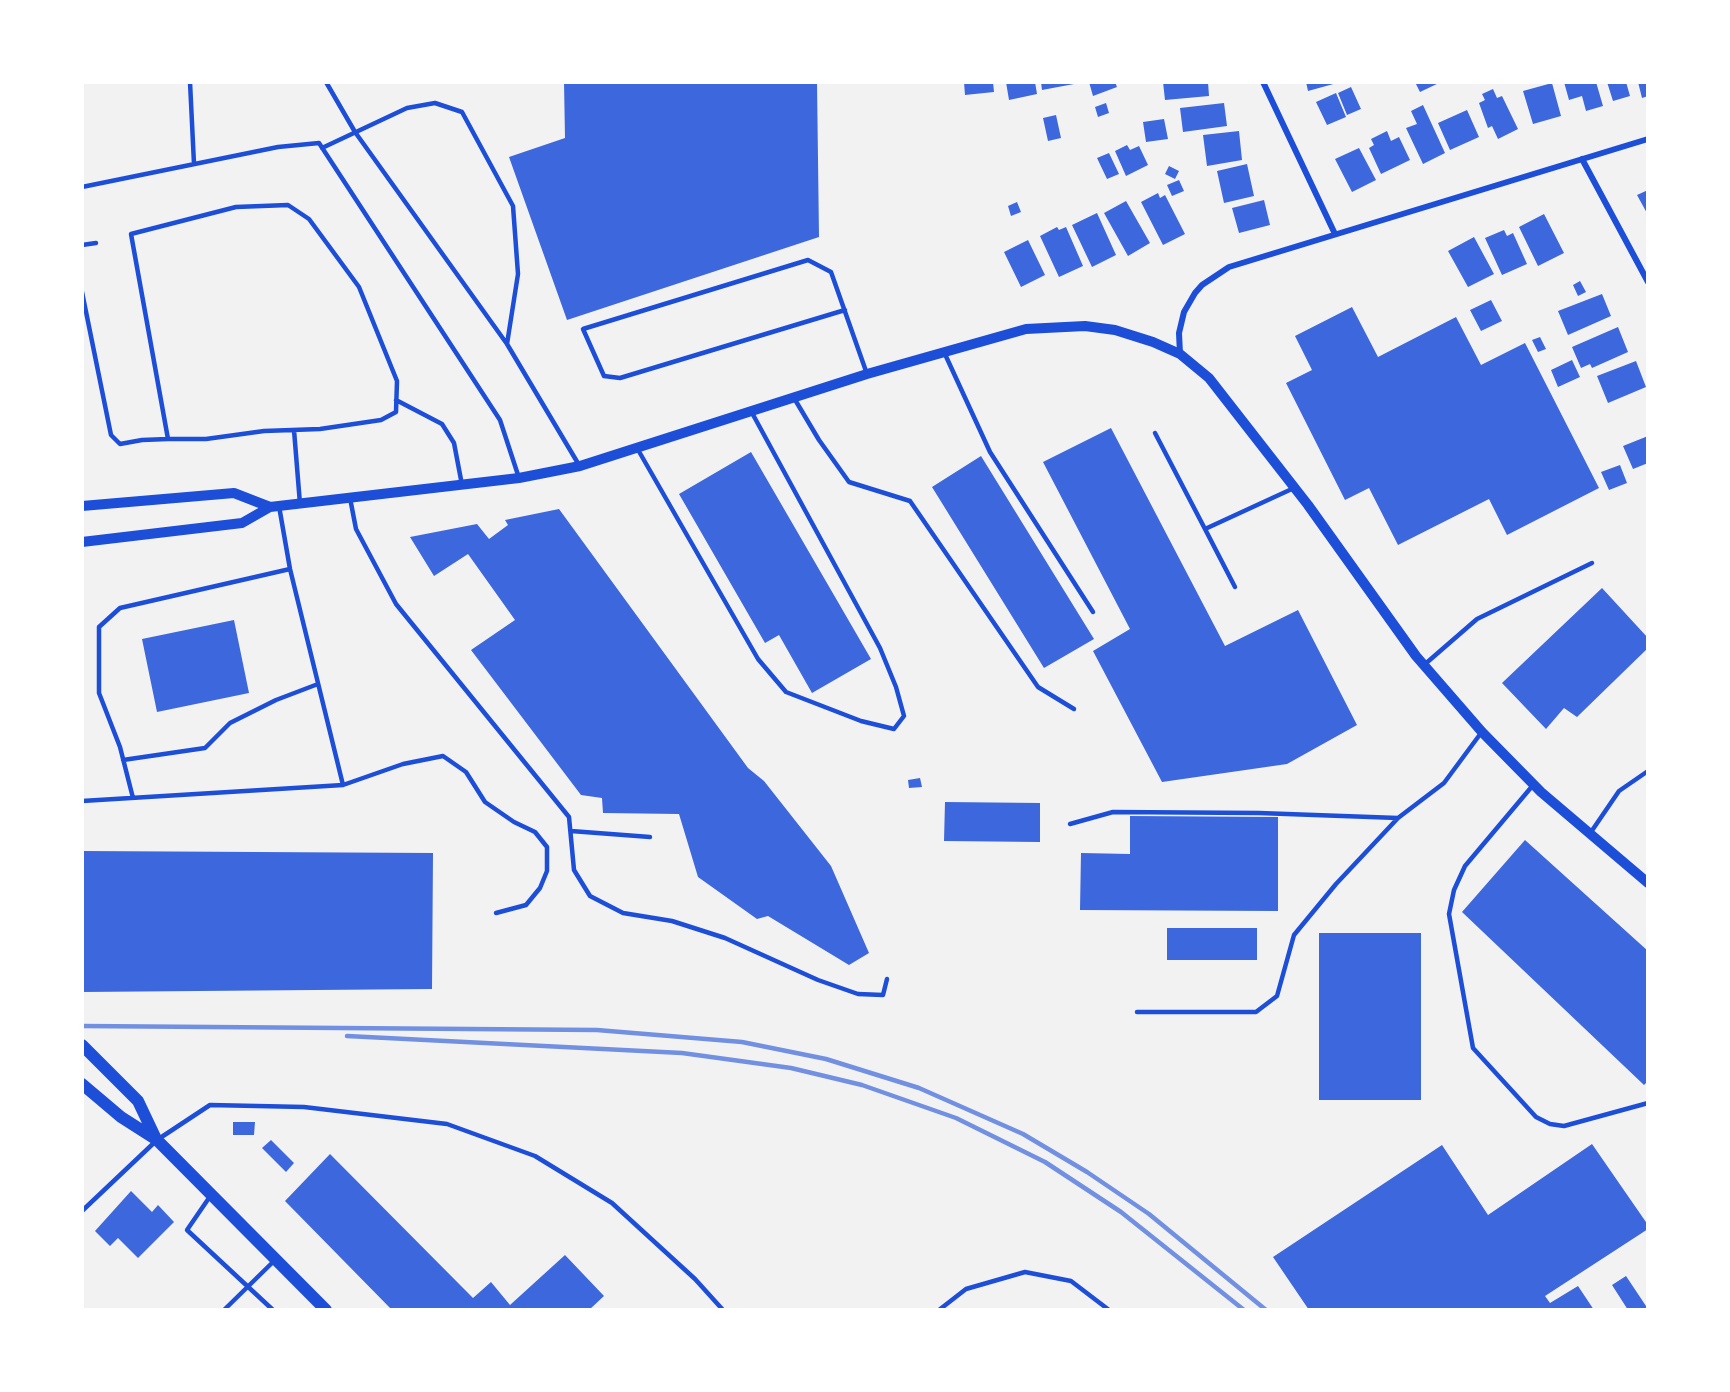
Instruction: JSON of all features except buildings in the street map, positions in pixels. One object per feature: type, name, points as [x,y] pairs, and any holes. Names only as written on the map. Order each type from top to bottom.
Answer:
[{"type":"main road","points":[[82,1045],[138,1101],[157,1140]]},
{"type":"main road","points":[[82,1084],[121,1117],[157,1140],[326,1310]]},
{"type":"street","points":[[1263,82],[1335,234]]},
{"type":"street","points":[[1180,354],[1179,333],[1184,312],[1202,285],[1229,267],[1647,139]]},
{"type":"street","points":[[1582,159],[1647,282]]},
{"type":"street","points":[[82,542],[242,523],[274,507],[519,478],[580,466],[867,374],[1026,329],[1055,326],[1115,330],[1153,342],[1180,354],[1209,378],[1294,488],[1424,665],[1482,732],[1534,784],[1647,883]]},
{"type":"street","points":[[82,506],[234,494],[274,507]]},
{"type":"lane","points":[[190,82],[194,164]]},
{"type":"lane","points":[[326,82],[355,132],[507,344],[580,466]]},
{"type":"lane","points":[[322,148],[407,108],[435,103],[462,112],[513,206],[518,274],[507,344]]},
{"type":"lane","points":[[82,187],[278,147],[319,143],[500,420],[519,478]]},
{"type":"lane","points":[[82,292],[111,435],[120,444],[168,439],[206,439],[381,420],[396,411],[397,381],[359,287],[309,219],[288,205],[236,207],[131,234],[168,439]]},
{"type":"lane","points":[[82,245],[96,243]]},
{"type":"lane","points":[[845,310],[620,378],[604,376],[583,329],[808,260],[831,272],[845,310],[867,374]]},
{"type":"lane","points":[[944,352],[990,452],[1093,612]]},
{"type":"lane","points":[[794,398],[819,440],[849,482],[910,501],[1038,687],[1074,709]]},
{"type":"lane","points":[[396,400],[442,424],[454,443],[462,485]]},
{"type":"lane","points":[[637,448],[758,659],[786,692],[861,721],[894,729],[904,716],[896,687],[880,648],[751,411]]},
{"type":"lane","points":[[294,430],[300,504]]},
{"type":"lane","points":[[1155,433],[1235,587]]},
{"type":"lane","points":[[1205,529],[1294,488]]},
{"type":"lane","points":[[350,498],[356,529],[396,604],[569,817],[574,870],[590,896],[623,913],[672,921],[725,938],[818,980],[858,994],[883,995],[888,980]]},
{"type":"lane","points":[[274,507],[343,785]]},
{"type":"lane","points":[[1424,665],[1477,619],[1592,563]]},
{"type":"lane","points":[[133,798],[123,760],[99,693],[99,627],[120,608],[290,569]]},
{"type":"lane","points":[[123,760],[205,748],[230,723],[276,700],[318,684]]},
{"type":"lane","points":[[1137,1012],[1256,1012],[1277,996],[1294,936],[1336,884],[1398,818],[1444,783],[1482,732]]},
{"type":"lane","points":[[82,801],[343,785],[403,764],[443,756],[466,772],[485,802],[514,822],[535,832],[547,847],[547,871],[540,888],[526,905],[496,913]]},
{"type":"lane","points":[[1590,833],[1619,791],[1647,771]]},
{"type":"lane","points":[[1534,784],[1465,867],[1454,890],[1449,914],[1473,1048],[1536,1117],[1550,1124],[1564,1126],[1647,1103]]},
{"type":"lane","points":[[1070,824],[1113,812],[1259,813],[1398,818]]},
{"type":"lane","points":[[571,831],[650,837]]},
{"type":"lane","points":[[82,1211],[157,1140],[210,1105],[304,1107],[447,1124],[536,1156],[612,1203],[695,1279],[723,1310]]},
{"type":"lane","points":[[212,1195],[187,1230],[273,1310]]},
{"type":"lane","points":[[224,1310],[276,1259]]},
{"type":"lane","points":[[939,1310],[966,1288],[1025,1272],[1071,1281],[1109,1310]]},
{"type":"railway","points":[[82,1026],[597,1030],[742,1042],[826,1059],[919,1088],[1023,1134],[1087,1172],[1149,1214],[1266,1310]]},
{"type":"railway","points":[[347,1036],[682,1053],[791,1068],[862,1085],[956,1118],[1045,1162],[1121,1212],[1244,1310]]}]
